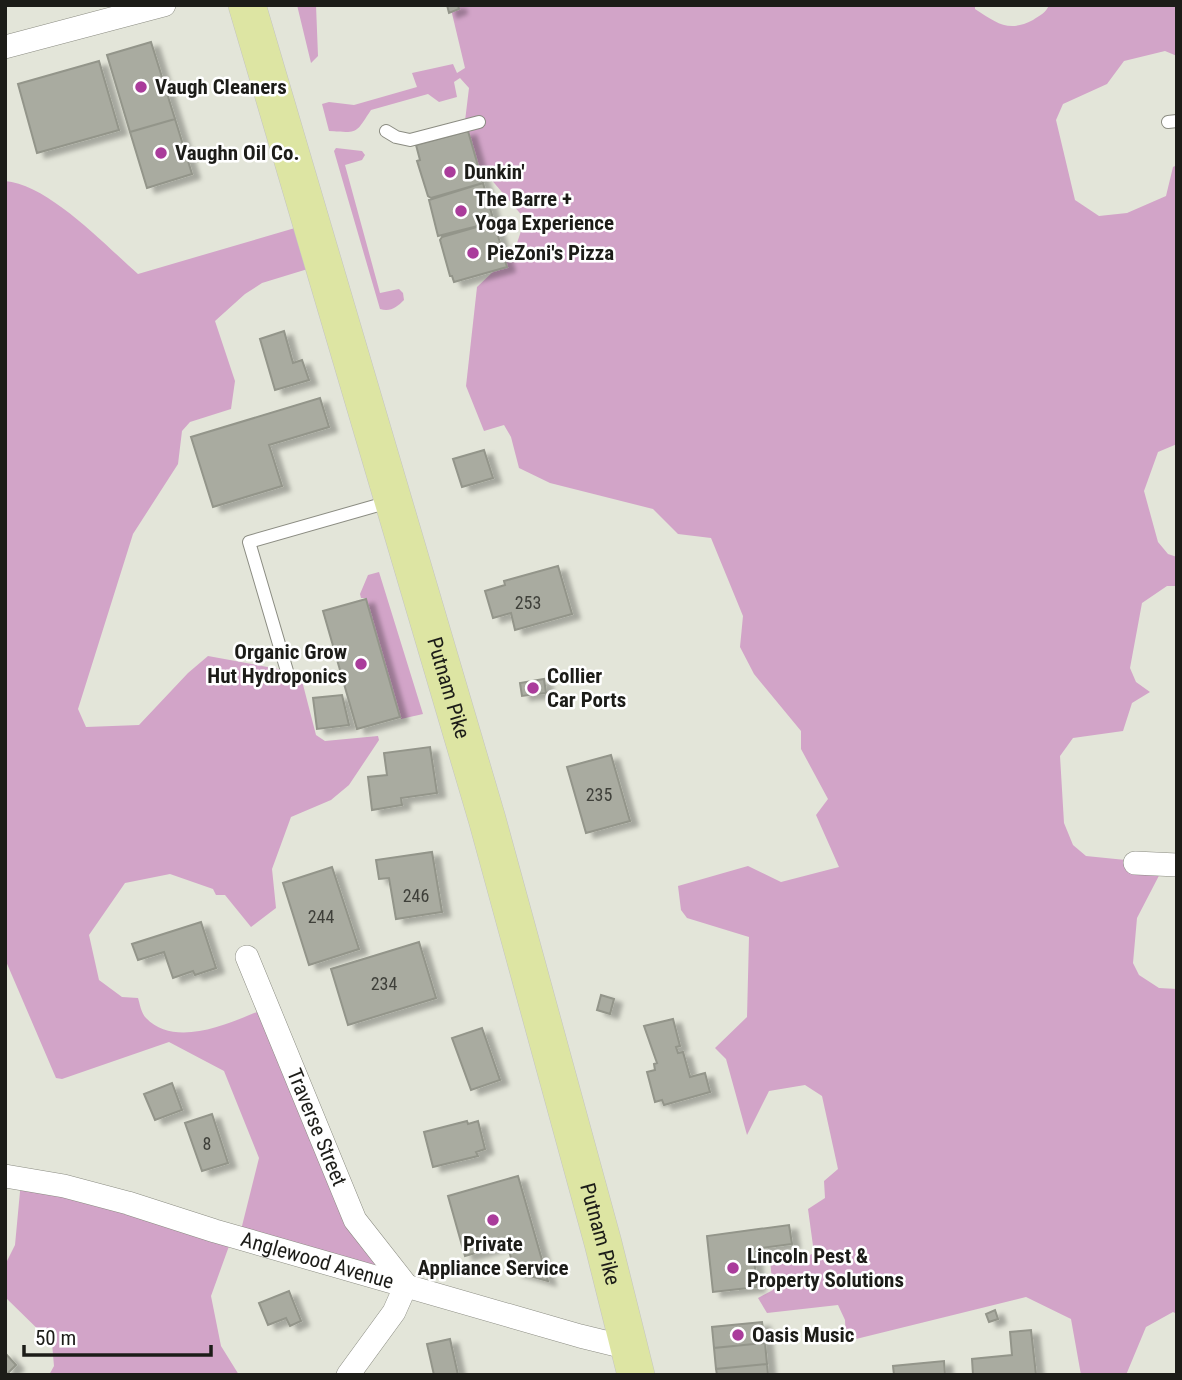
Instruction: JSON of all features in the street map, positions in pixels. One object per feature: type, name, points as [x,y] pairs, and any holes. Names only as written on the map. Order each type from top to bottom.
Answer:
[{"type":"main road","name":"Putnam Pike","points":[[247,5],[487,819],[600,1230],[633,1361]]},
{"type":"street","points":[[5,47],[164,5]]},
{"type":"street","points":[[1135,863],[1177,865]]},
{"type":"street","name":"Traverse Street","points":[[247,957],[355,1220],[406,1286]]},
{"type":"street","name":"Anglewood Avenue","points":[[5,1176],[64,1186],[128,1203],[406,1286],[633,1361]]},
{"type":"street","points":[[348,1375],[394,1312],[406,1286]]},
{"type":"lane","points":[[386,131],[396,137],[410,140],[479,122]]},
{"type":"lane","points":[[289,678],[249,542],[392,501]]},
{"type":"shaded area","points":[[297,5],[316,5],[318,56],[311,63]]},
{"type":"shaded area","points":[[450,5],[975,5],[975,9],[1003,25],[1016,26],[1033,20],[1049,5],[1177,5],[1177,56],[1165,51],[1124,61],[1107,84],[1063,104],[1056,120],[1075,200],[1099,216],[1127,213],[1166,196],[1173,167],[1177,165],[1177,444],[1158,452],[1144,491],[1158,542],[1168,554],[1177,557],[1177,586],[1167,586],[1142,603],[1130,668],[1136,682],[1150,692],[1132,703],[1123,731],[1073,738],[1060,756],[1064,823],[1073,845],[1086,856],[1165,864],[1137,918],[1133,963],[1139,975],[1159,988],[1177,989],[1177,1314],[1173,1312],[1146,1327],[1126,1375],[1081,1375],[1071,1319],[1026,1297],[852,1340],[846,1338],[845,1320],[838,1305],[767,1313],[758,1298],[773,1290],[770,1260],[799,1260],[814,1253],[808,1209],[825,1198],[824,1181],[838,1169],[822,1096],[805,1085],[769,1091],[747,1135],[726,1059],[715,1048],[747,1017],[749,937],[687,918],[681,910],[678,886],[748,866],[781,882],[839,867],[816,815],[828,799],[801,749],[801,731],[754,674],[740,647],[743,616],[711,538],[678,534],[653,509],[550,483],[519,468],[511,437],[504,425],[484,431],[466,386],[477,287],[514,252],[525,219],[454,136],[465,121],[469,88],[460,78],[454,82],[457,97],[439,102],[428,94],[371,110],[359,128],[351,132],[329,131],[322,104],[329,102],[354,105],[417,87],[412,73],[453,64],[457,73],[465,68]]},
{"type":"shaded area","points":[[336,148],[362,151],[365,155],[362,160],[345,165],[380,293],[399,289],[403,293],[404,300],[391,309],[380,309],[334,151]]},
{"type":"shaded area","points":[[5,181],[22,185],[58,204],[138,274],[312,223],[324,264],[262,283],[245,294],[215,321],[235,381],[231,409],[190,422],[182,431],[178,464],[133,534],[78,709],[86,727],[139,725],[188,673],[208,656],[300,673],[316,735],[325,741],[378,736],[379,740],[349,785],[331,800],[291,817],[272,869],[276,908],[251,927],[225,895],[216,895],[213,889],[170,874],[125,883],[89,935],[99,980],[122,997],[138,998],[144,1016],[159,1027],[173,1032],[206,1030],[269,1007],[358,1216],[397,1277],[240,1234],[259,1158],[224,1071],[169,1042],[62,1079],[56,1078],[5,959]]},
{"type":"shaded area","points":[[379,572],[423,714],[401,719],[366,598],[361,598],[360,594],[368,575]]},
{"type":"shaded area","points":[[21,1181],[233,1235],[211,1296],[221,1346],[239,1375],[49,1375],[54,1366],[52,1343],[5,1297],[6,1263],[15,1245]]},
{"type":"building","points":[[447,5],[458,5],[459,9],[449,13]]},
{"type":"building","name":"Vaugh Cleaners","points":[[151,42],[175,119],[130,132],[107,55]]},
{"type":"building","points":[[99,61],[119,130],[37,153],[18,84]]},
{"type":"building","name":"Vaughn Oil Co.","points":[[175,119],[192,174],[147,188],[130,132]]},
{"type":"building","name":"Dunkin'","points":[[468,131],[483,183],[431,198],[417,161],[420,160],[416,145]]},
{"type":"building","name":"The Barre + Yoga Experience","points":[[483,183],[494,222],[438,236],[429,200]]},
{"type":"building","name":"PieZoni's Pizza","points":[[494,222],[507,267],[454,282],[440,240],[442,237]]},
{"type":"building","points":[[284,331],[293,363],[302,360],[309,380],[275,390],[260,339]]},
{"type":"building","points":[[320,398],[329,427],[269,445],[282,486],[213,507],[191,437]]},
{"type":"building","points":[[484,450],[493,478],[462,487],[453,459]]},
{"type":"building","points":[[558,566],[572,614],[515,630],[511,613],[493,618],[485,591],[505,585],[504,581]]},
{"type":"building","name":"Organic Grow Hut Hydroponics","points":[[366,599],[400,717],[357,729],[323,611]]},
{"type":"building","name":"Collier Car Ports","points":[[544,679],[546,693],[522,696],[520,683]]},
{"type":"building","points":[[342,695],[349,725],[317,729],[313,698]]},
{"type":"building","points":[[430,747],[437,793],[401,798],[402,805],[372,810],[368,777],[387,775],[384,753]]},
{"type":"building","points":[[611,755],[630,821],[586,833],[567,767]]},
{"type":"building","points":[[432,852],[442,912],[396,919],[389,878],[379,879],[376,860]]},
{"type":"building","points":[[332,867],[359,949],[309,965],[283,883]]},
{"type":"building","points":[[201,922],[216,968],[195,975],[193,971],[173,978],[164,952],[138,960],[132,944]]},
{"type":"building","points":[[419,942],[436,998],[348,1025],[331,969]]},
{"type":"building","points":[[601,995],[614,999],[610,1014],[597,1010]]},
{"type":"building","points":[[673,1019],[680,1046],[676,1047],[678,1053],[683,1052],[690,1077],[705,1073],[710,1092],[664,1105],[662,1100],[655,1102],[647,1072],[655,1070],[654,1064],[657,1063],[644,1026]]},
{"type":"building","points":[[482,1028],[500,1080],[471,1090],[452,1038]]},
{"type":"building","points":[[172,1083],[182,1110],[155,1120],[144,1094]]},
{"type":"building","points":[[212,1114],[228,1163],[202,1171],[185,1123]]},
{"type":"building","points":[[467,1121],[468,1124],[478,1121],[485,1149],[476,1152],[478,1156],[433,1167],[424,1132]]},
{"type":"building","name":"Private Appliance Service","points":[[518,1176],[548,1281],[515,1272],[507,1244],[465,1256],[448,1196]]},
{"type":"building","name":"Lincoln Pest & Property Solutions","points":[[789,1225],[792,1244],[753,1249],[757,1287],[713,1292],[707,1236]]},
{"type":"building","points":[[289,1291],[301,1321],[290,1326],[286,1318],[268,1325],[259,1303]]},
{"type":"building","points":[[995,1310],[998,1319],[989,1322],[986,1314]]},
{"type":"building","name":"Oasis Music","points":[[762,1322],[765,1343],[714,1348],[712,1327]]},
{"type":"building","points":[[1031,1330],[1036,1375],[973,1375],[972,1359],[1012,1355],[1010,1332]]},
{"type":"building","points":[[450,1339],[458,1375],[434,1375],[427,1344]]},
{"type":"building","points":[[765,1343],[767,1364],[716,1369],[714,1348]]},
{"type":"building","points":[[5,1353],[16,1365],[6,1375],[5,1375]]},
{"type":"building","points":[[944,1361],[945,1375],[894,1375],[893,1366]]},
{"type":"building","points":[[767,1364],[768,1375],[717,1375],[716,1369]]},
{"type":"place","name":"Vaugh Cleaners","points":[[141,87]]},
{"type":"place","name":"Vaughn Oil Co.","points":[[161,153]]},
{"type":"place","name":"Dunkin'","points":[[450,172]]},
{"type":"place","name":"The Barre + Yoga Experience","points":[[461,211]]},
{"type":"place","name":"PieZoni's Pizza","points":[[473,253]]},
{"type":"place","name":"Organic Grow Hut Hydroponics","points":[[361,664]]},
{"type":"place","name":"Collier Car Ports","points":[[533,688]]},
{"type":"place","name":"Private Appliance Service","points":[[493,1220]]},
{"type":"place","name":"Lincoln Pest & Property Solutions","points":[[733,1268]]},
{"type":"place","name":"Oasis Music","points":[[738,1335]]}]
